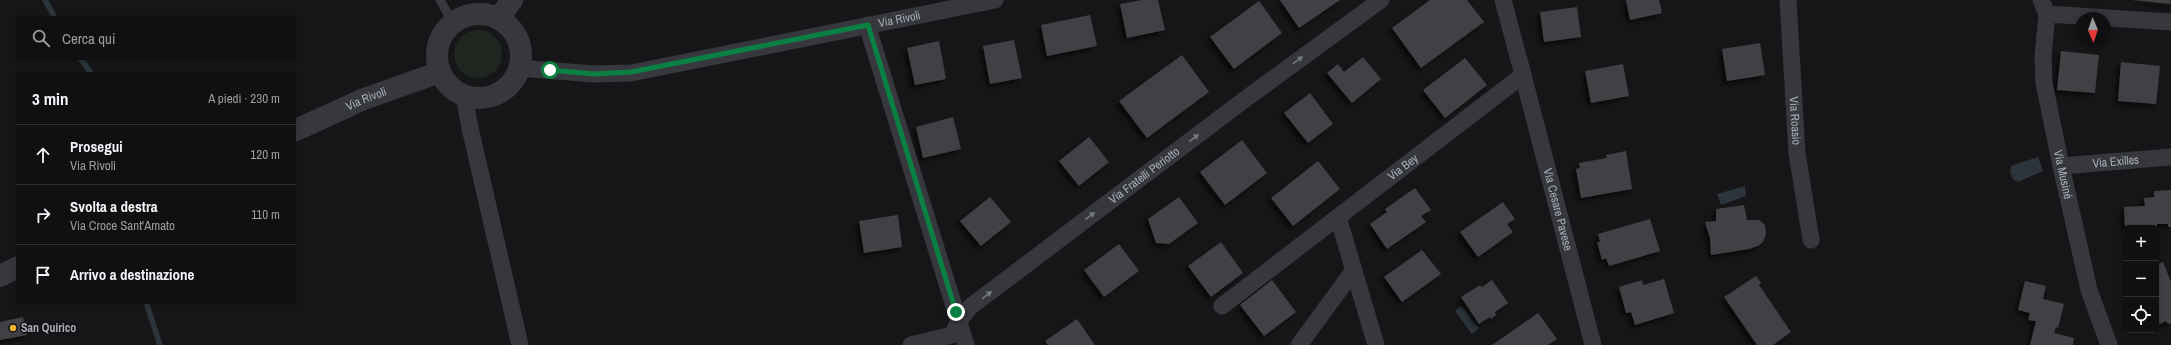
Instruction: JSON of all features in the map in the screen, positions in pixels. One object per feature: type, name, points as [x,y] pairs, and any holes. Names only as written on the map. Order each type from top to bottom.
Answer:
[{"type":"street","points":[[498,19],[512,0]]},
{"type":"street","name":"Via Rivoli","points":[[519,68],[594,74],[631,72],[995,0]]},
{"type":"street","name":"Via Fratelli Periotto","points":[[911,345],[949,337],[970,307],[1244,100],[1381,0]]},
{"type":"street","points":[[1504,0],[1523,75]]},
{"type":"street","name":"Via Roasio","points":[[1788,0],[1796,153],[1810,240]]},
{"type":"street","points":[[2044,7],[2171,22]]},
{"type":"street","name":"Via Musiné","points":[[2044,7],[2044,83],[2060,166],[2089,290],[2111,343]]},
{"type":"street","points":[[475,14],[487,15],[498,19],[508,25],[515,34],[520,45],[521,57],[519,68],[508,85],[491,96],[478,98],[464,95],[454,90],[440,72],[437,61],[439,45],[445,31],[453,23],[463,17],[475,14]]},
{"type":"street","points":[[868,25],[966,345]]},
{"type":"street","name":"Via Rivoli","points":[[296,130],[364,100],[440,72]]},
{"type":"street","name":"Via Bey","points":[[1222,306],[1523,75]]},
{"type":"street","name":"Via Cesare Pavese","points":[[1523,75],[1594,345]]},
{"type":"street","points":[[464,95],[470,128],[520,345]]},
{"type":"street","name":"Via Exilles","points":[[2060,166],[2171,157]]},
{"type":"street","points":[[1338,217],[1376,345]]},
{"type":"street","points":[[0,276],[16,268]]},
{"type":"street","points":[[1299,345],[1354,270]]},
{"type":"lane","points":[[440,0],[453,23]]},
{"type":"shaded area","points":[[473,30],[483,30],[495,37],[502,49],[502,59],[495,71],[483,78],[473,78],[465,74],[458,67],[454,59],[454,49],[458,41],[465,34]]},
{"type":"shaded area","points":[[2038,157],[2043,171],[2018,182],[2013,179],[2010,172],[2011,166]]},
{"type":"shaded area","points":[[1745,186],[1746,196],[1721,205],[1717,194]]},
{"type":"shaded area","points":[[1462,306],[1479,328],[1472,334],[1455,311]]},
{"type":"building","points":[[1142,0],[1158,0],[1165,30],[1127,38],[1120,4]]},
{"type":"building","points":[[1280,0],[1340,0],[1299,28]]},
{"type":"building","points":[[1430,0],[1467,0],[1484,22],[1421,68],[1392,28]]},
{"type":"building","points":[[1626,0],[1659,0],[1662,13],[1630,20]]},
{"type":"building","points":[[2132,0],[2171,0],[2170,4]]},
{"type":"building","points":[[1259,1],[1282,33],[1234,69],[1210,37]]},
{"type":"building","points":[[1577,7],[1581,37],[1544,42],[1540,12]]},
{"type":"building","points":[[1090,15],[1097,46],[1047,56],[1041,25]]},
{"type":"building","points":[[1014,40],[1022,78],[990,84],[983,46]]},
{"type":"building","points":[[939,41],[946,79],[915,85],[907,48]]},
{"type":"building","points":[[1760,43],[1765,75],[1727,81],[1722,49]]},
{"type":"building","points":[[2061,51],[2099,55],[2095,93],[2057,90]]},
{"type":"building","points":[[1182,55],[1209,92],[1147,138],[1119,101]]},
{"type":"building","points":[[1363,57],[1381,79],[1352,103],[1327,73],[1338,64],[1344,72]]},
{"type":"building","points":[[1465,58],[1487,85],[1445,118],[1423,90]]},
{"type":"building","points":[[2121,62],[2160,66],[2156,104],[2118,101]]},
{"type":"building","points":[[1623,64],[1629,96],[1591,103],[1585,71]]},
{"type":"building","points":[[1310,93],[1333,124],[1308,143],[1284,113]]},
{"type":"building","points":[[953,117],[961,149],[923,158],[916,127]]},
{"type":"building","points":[[1089,137],[1109,162],[1079,186],[1059,161]]},
{"type":"building","points":[[1242,140],[1267,173],[1225,205],[1200,172]]},
{"type":"building","points":[[1626,151],[1632,189],[1581,198],[1576,169],[1580,168],[1579,163],[1607,158],[1606,155]]},
{"type":"building","points":[[1318,161],[1340,189],[1293,226],[1271,198]]},
{"type":"building","points":[[1415,188],[1431,210],[1421,216],[1426,222],[1387,249],[1370,224],[1387,212],[1385,209]]},
{"type":"building","points":[[2171,190],[2171,227],[2168,227],[2168,224],[2125,225],[2124,207],[2145,206],[2144,198],[2154,197],[2154,191]]},
{"type":"building","points":[[990,197],[1011,222],[981,246],[960,221]]},
{"type":"building","points":[[1179,197],[1198,223],[1169,244],[1156,243],[1148,219]]},
{"type":"building","points":[[1503,202],[1515,219],[1507,224],[1513,232],[1478,257],[1460,232]]},
{"type":"building","points":[[1744,205],[1747,220],[1759,220],[1765,225],[1766,234],[1763,242],[1758,246],[1749,249],[1711,255],[1710,238],[1705,222],[1716,221],[1716,209]]},
{"type":"building","points":[[898,215],[902,247],[864,253],[859,221]]},
{"type":"building","points":[[1650,219],[1660,251],[1609,266],[1606,258],[1602,260],[1597,242],[1600,242],[1598,234]]},
{"type":"building","points":[[1221,242],[1243,273],[1211,297],[1188,266]]},
{"type":"building","points":[[1119,244],[1139,271],[1104,297],[1084,270]]},
{"type":"building","points":[[1422,250],[1441,274],[1402,302],[1384,277]]},
{"type":"building","points":[[2163,262],[2171,282],[2171,323],[2168,324],[2166,321],[2159,324],[2159,264]]},
{"type":"building","points":[[1756,276],[1761,283],[1759,285],[1791,332],[1773,345],[1757,345],[1724,297]]},
{"type":"building","points":[[1664,279],[1674,313],[1635,325],[1631,312],[1626,313],[1619,287],[1642,280],[1643,285]]},
{"type":"building","points":[[1272,280],[1296,312],[1264,336],[1240,305]]},
{"type":"building","points":[[1492,280],[1508,303],[1495,312],[1496,315],[1491,319],[1490,317],[1479,324],[1461,297],[1480,285],[1482,287]]},
{"type":"building","points":[[2025,281],[2046,286],[2043,299],[2064,304],[2058,328],[2056,327],[2054,333],[2074,338],[2073,345],[2030,345],[2036,321],[2028,320],[2030,313],[2018,310]]},
{"type":"building","points":[[1538,313],[1557,339],[1548,345],[1492,345]]},
{"type":"building","name":"San Quirico","points":[[23,317],[27,335],[0,340],[0,322]]},
{"type":"building","points":[[1077,319],[1095,345],[1048,345],[1045,341]]},
{"type":"waterway","points":[[45,0],[54,16]]},
{"type":"waterway","points":[[82,60],[90,72]]},
{"type":"waterway","points":[[147,304],[160,345]]},
{"type":"place","name":"San Quirico","points":[[13,328]]},
{"type":"route","points":[[550,70],[594,74],[631,72],[868,25],[956,312]]}]
